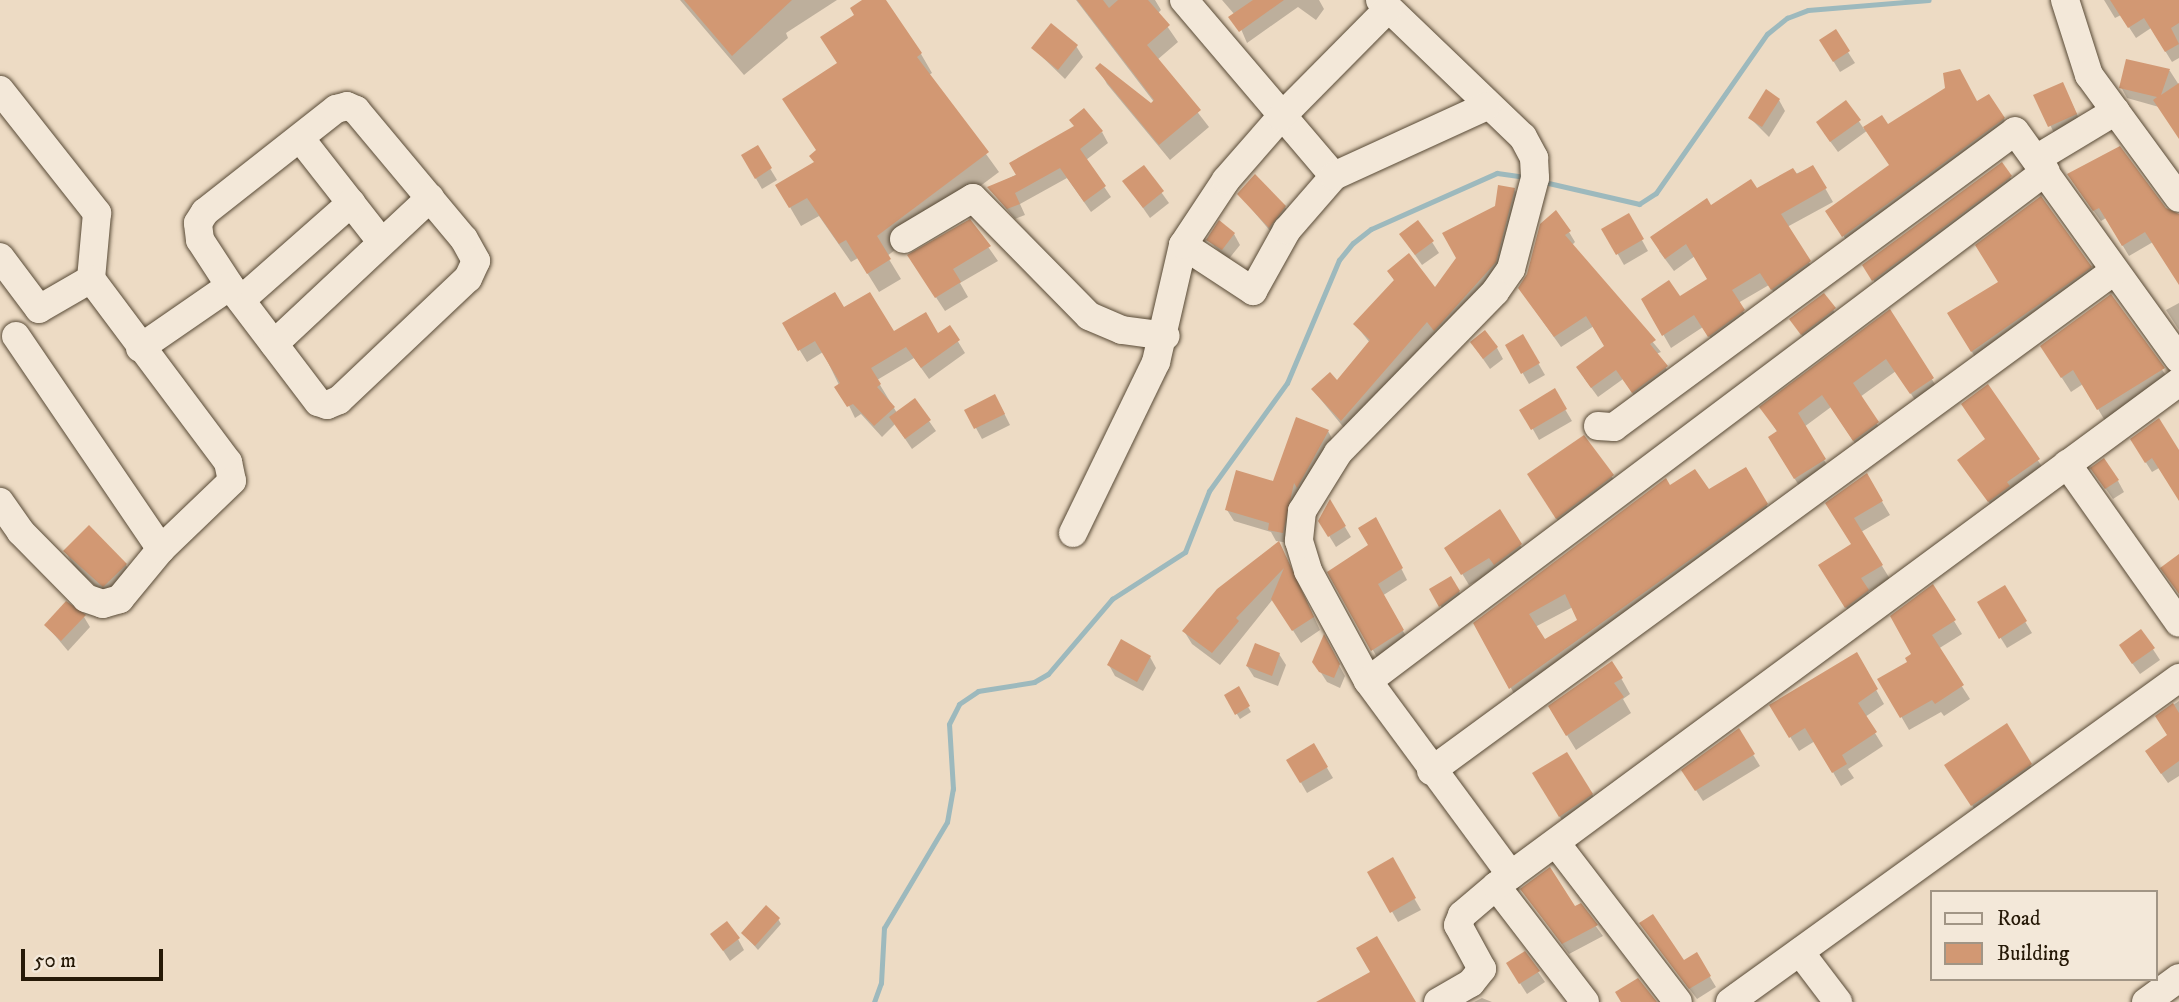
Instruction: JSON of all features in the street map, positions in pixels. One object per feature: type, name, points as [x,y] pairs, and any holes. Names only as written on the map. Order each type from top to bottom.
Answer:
[{"type":"street","points":[[1184,0],[1334,176]]},
{"type":"street","points":[[2065,0],[2089,75],[2176,189]]},
{"type":"street","points":[[1073,533],[1166,336],[1183,245],[1226,180],[1384,4],[1487,106],[1523,137],[1536,167],[1511,269],[1495,292],[1338,453],[1302,511],[1299,541],[1308,571],[1368,681],[1585,1002]]},
{"type":"street","points":[[0,90],[97,213],[91,279],[140,348],[228,462],[232,481],[161,549],[120,598],[103,604],[86,598],[21,532],[0,502]]},
{"type":"street","points":[[1183,245],[1253,291],[1287,230],[1334,176],[1487,106]]},
{"type":"street","points":[[336,109],[356,110],[464,239],[476,261],[468,278],[339,400],[327,405],[318,402],[236,293],[200,240],[198,223],[205,212],[300,138],[336,109]]},
{"type":"street","points":[[1368,681],[2041,165],[2116,111]]},
{"type":"street","points":[[1598,426],[1614,427],[2015,131],[2179,359]]},
{"type":"street","points":[[300,138],[380,240]]},
{"type":"street","points":[[274,344],[380,240],[430,198]]},
{"type":"street","points":[[904,239],[973,198],[1089,316],[1122,330],[1166,336]]},
{"type":"street","points":[[140,348],[236,293],[351,204]]},
{"type":"street","points":[[0,257],[39,309]]},
{"type":"street","points":[[1431,771],[2114,271]]},
{"type":"street","points":[[91,279],[39,309],[8,343],[161,549]]},
{"type":"street","points":[[1438,1002],[1471,983],[1482,970],[1458,925],[1462,915],[1503,880],[2179,382]]},
{"type":"street","points":[[2067,464],[2179,623]]},
{"type":"street","points":[[1730,1002],[2179,678]]},
{"type":"street","points":[[1556,843],[1678,1002]]},
{"type":"street","points":[[1800,952],[1838,1002]]},
{"type":"street","points":[[2147,1002],[2179,978]]},
{"type":"building","points":[[684,0],[792,0],[732,56]]},
{"type":"building","points":[[862,0],[886,0],[922,53],[917,57],[989,152],[877,236],[891,259],[867,274],[846,240],[839,244],[807,198],[789,208],[775,185],[814,162],[809,156],[816,150],[782,99],[837,63],[820,37],[854,15],[850,8]]},
{"type":"building","points":[[1077,0],[1103,0],[1109,8],[1118,0],[1148,0],[1170,25],[1147,45],[1201,110],[1159,145],[1095,68],[1100,63],[1151,103],[1154,100]]},
{"type":"building","points":[[1253,0],[1284,0],[1239,32],[1228,17]]},
{"type":"building","points":[[2110,0],[2179,0],[2179,23],[2171,28],[2179,44],[2165,52],[2144,18],[2128,28]]},
{"type":"building","points":[[1051,23],[1078,45],[1058,70],[1031,48]]},
{"type":"building","points":[[1836,29],[1850,51],[1833,62],[1819,40]]},
{"type":"building","points":[[2126,59],[2170,69],[2161,95],[2179,83],[2179,139],[2153,100],[2157,97],[2119,88]]},
{"type":"building","points":[[1960,69],[1977,101],[1989,94],[2005,118],[1842,237],[1825,211],[1889,165],[1863,127],[1882,115],[1888,124],[1945,88],[1943,73]]},
{"type":"building","points":[[2063,82],[2077,114],[2048,127],[2033,95]]},
{"type":"building","points":[[1766,89],[1780,99],[1762,127],[1748,118]]},
{"type":"building","points":[[1846,100],[1861,120],[1830,142],[1816,122]]},
{"type":"building","points":[[1084,108],[1103,131],[1080,149],[1106,186],[1084,202],[1060,168],[1015,193],[1020,204],[1007,209],[987,187],[1016,175],[1009,163],[1074,126],[1069,120]]},
{"type":"building","points":[[758,145],[772,168],[755,179],[741,155]]},
{"type":"building","points":[[2120,146],[2166,208],[2179,214],[2179,285],[2145,232],[2122,246],[2099,208],[2093,211],[2067,174]]},
{"type":"building","points":[[2002,162],[2012,176],[1872,281],[1862,265]]},
{"type":"building","points":[[1144,165],[1164,191],[1143,208],[1122,181]]},
{"type":"building","points":[[1813,165],[1827,188],[1781,214],[1811,261],[1771,290],[1760,273],[1732,290],[1745,310],[1708,337],[1694,315],[1662,336],[1641,299],[1669,280],[1680,296],[1707,279],[1686,244],[1665,259],[1650,237],[1707,198],[1711,205],[1751,179],[1757,188],[1793,168],[1797,174]]},
{"type":"building","points":[[1255,174],[1286,206],[1269,228],[1237,194]]},
{"type":"building","points":[[1498,185],[1515,188],[1496,262],[1434,331],[1427,322],[1341,421],[1311,389],[1330,372],[1337,380],[1370,340],[1353,324],[1394,280],[1387,271],[1409,253],[1435,287],[1456,258],[1442,233],[1495,206]]},
{"type":"building","points":[[2041,196],[2092,267],[1971,352],[1947,313],[1998,282],[1975,245]]},
{"type":"building","points":[[1556,210],[1571,231],[1565,235],[1656,340],[1650,344],[1668,366],[1632,393],[1616,370],[1591,388],[1576,367],[1604,346],[1586,316],[1554,337],[1518,288],[1527,274],[1540,224]]},
{"type":"building","points":[[1629,213],[1644,239],[1616,255],[1601,229]]},
{"type":"building","points":[[970,219],[991,246],[953,269],[961,282],[935,298],[907,255]]},
{"type":"building","points":[[1219,220],[1235,233],[1222,250],[1206,240]]},
{"type":"building","points":[[1418,220],[1434,241],[1415,255],[1399,234]]},
{"type":"building","points":[[835,292],[844,307],[870,292],[894,331],[926,312],[938,333],[950,325],[960,340],[921,368],[906,347],[871,368],[881,384],[877,387],[895,407],[874,426],[853,404],[847,407],[834,387],[840,383],[815,341],[798,351],[782,323]]},
{"type":"building","points":[[1824,293],[1836,308],[1801,335],[1789,319]]},
{"type":"building","points":[[2111,294],[2165,368],[2097,410],[2073,370],[2061,378],[2040,346]]},
{"type":"building","points":[[1890,309],[1934,378],[1910,394],[1886,359],[1853,383],[1879,422],[1853,441],[1822,395],[1798,413],[1826,459],[1794,479],[1768,437],[1777,431],[1759,407]]},
{"type":"building","points":[[1485,330],[1498,347],[1483,359],[1470,342]]},
{"type":"building","points":[[1523,334],[1540,363],[1521,374],[1505,345]]},
{"type":"building","points":[[1988,384],[2040,459],[2007,482],[2010,486],[1988,502],[1957,460],[1985,439],[1961,404]]},
{"type":"building","points":[[1555,388],[1567,409],[1531,430],[1519,410]]},
{"type":"building","points":[[995,394],[1005,414],[974,429],[964,410]]},
{"type":"building","points":[[915,398],[931,420],[905,439],[889,417]]},
{"type":"building","points":[[1296,417],[1329,430],[1297,488],[1294,483],[1283,533],[1268,530],[1269,523],[1225,510],[1236,470],[1273,481]]},
{"type":"building","points":[[2159,418],[2179,450],[2179,501],[2152,458],[2145,463],[2130,439]]},
{"type":"building","points":[[1584,435],[1614,475],[1556,519],[1527,474]]},
{"type":"building","points":[[2104,458],[2119,480],[2105,489],[2090,468]]},
{"type":"building","points":[[1746,467],[1768,504],[1509,689],[1473,623],[1666,478],[1670,485],[1695,469],[1709,489]],"holes":[[[1565,594],[1577,620],[1545,639],[1529,614]]]},
{"type":"building","points":[[1867,473],[1883,501],[1854,518],[1883,565],[1861,578],[1869,590],[1845,608],[1818,565],[1851,544],[1825,503]]},
{"type":"building","points":[[1330,499],[1346,526],[1328,537],[1318,521]]},
{"type":"building","points":[[1500,509],[1522,544],[1494,565],[1489,558],[1461,575],[1444,548]]},
{"type":"building","points":[[1376,517],[1403,568],[1378,584],[1404,630],[1371,651],[1327,572],[1368,545],[1358,528]]},
{"type":"building","points":[[89,525],[127,564],[103,587],[63,551]]},
{"type":"building","points":[[1279,541],[1314,617],[1292,631],[1271,599],[1284,568],[1236,618],[1239,621],[1212,653],[1182,631],[1217,589]]},
{"type":"building","points":[[2179,554],[2179,594],[2160,568]]},
{"type":"building","points":[[1451,576],[1460,591],[1439,607],[1429,589]]},
{"type":"building","points":[[1933,584],[1956,620],[1932,635],[1964,685],[1935,704],[1932,700],[1900,718],[1877,679],[1907,662],[1905,658],[1911,654],[1890,616]]},
{"type":"building","points":[[2005,585],[2027,621],[1999,639],[1977,602]]},
{"type":"building","points":[[66,601],[86,615],[61,641],[44,625]]},
{"type":"building","points":[[2141,629],[2155,648],[2132,664],[2119,645]]},
{"type":"building","points":[[1324,634],[1340,664],[1334,678],[1319,672],[1312,662]]},
{"type":"building","points":[[1121,639],[1151,656],[1137,682],[1107,665]]},
{"type":"building","points":[[1255,643],[1280,653],[1272,676],[1246,666]]},
{"type":"building","points":[[1857,652],[1878,689],[1858,703],[1877,732],[1842,755],[1847,764],[1832,773],[1805,728],[1789,738],[1769,705]]},
{"type":"building","points":[[1612,661],[1623,678],[1614,683],[1624,697],[1566,736],[1548,706]]},
{"type":"building","points":[[1239,686],[1250,706],[1235,715],[1224,695]]},
{"type":"building","points":[[2173,703],[2179,713],[2179,761],[2161,774],[2145,751],[2167,735],[2155,716]]},
{"type":"building","points":[[2007,723],[2032,764],[1971,806],[1944,765]]},
{"type":"building","points":[[1739,728],[1755,754],[1695,791],[1681,770]]},
{"type":"building","points":[[1314,743],[1328,767],[1300,783],[1286,760]]},
{"type":"building","points":[[1567,752],[1593,794],[1559,817],[1532,773]]},
{"type":"building","points":[[1393,857],[1416,898],[1390,913],[1367,872]]},
{"type":"building","points":[[1550,867],[1575,906],[1581,903],[1598,925],[1562,944],[1520,889]]},
{"type":"building","points":[[766,905],[780,918],[755,946],[741,933]]},
{"type":"building","points":[[1653,914],[1684,960],[1697,952],[1711,976],[1689,989],[1639,923]]},
{"type":"building","points":[[727,921],[740,938],[723,951],[710,934]]},
{"type":"building","points":[[1377,936],[1416,1002],[1316,1002],[1370,972],[1356,948]]},
{"type":"building","points":[[1525,951],[1540,971],[1519,984],[1506,963]]},
{"type":"building","points":[[1638,978],[1657,1002],[1621,1002],[1615,992]]},
{"type":"waterway","points":[[1544,182],[1639,204],[1656,193],[1767,34],[1787,18],[1808,10],[1929,0]]},
{"type":"waterway","points":[[874,1002],[881,983],[884,928],[947,822],[953,789],[949,724],[959,704],[978,691],[1034,682],[1048,674],[1112,599],[1185,552],[1209,491],[1287,383],[1339,260],[1353,243],[1371,229],[1497,173],[1527,177]]}]
